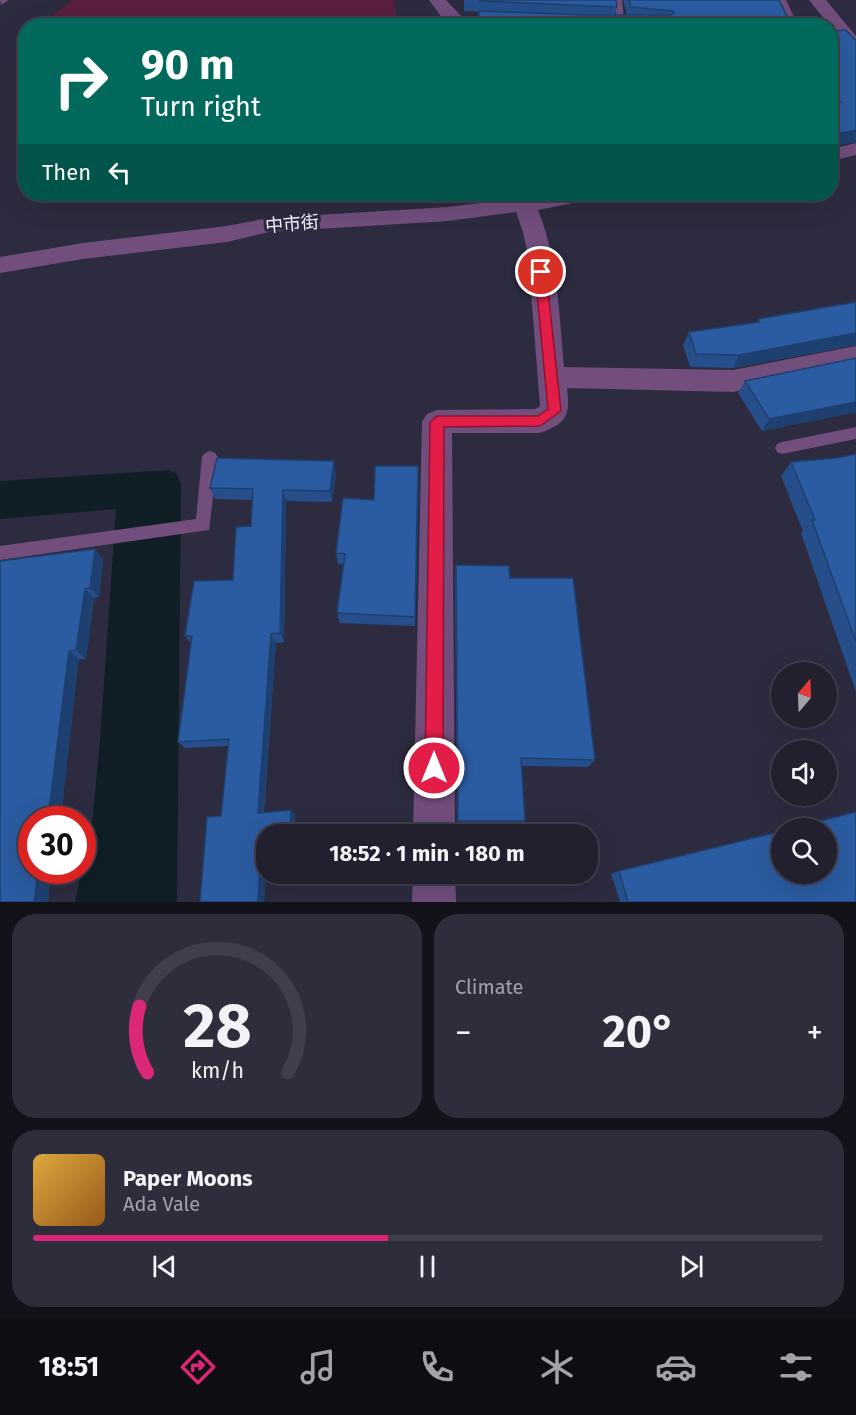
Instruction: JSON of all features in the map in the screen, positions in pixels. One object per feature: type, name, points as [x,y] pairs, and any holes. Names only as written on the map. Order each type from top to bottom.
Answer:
[{"type":"street","points":[[437,0],[452,18]]},
{"type":"street","points":[[817,0],[831,18]]},
{"type":"street","points":[[838,26],[856,46]]},
{"type":"street","points":[[838,153],[856,150]]},
{"type":"street","name":"中市街","points":[[0,265],[83,251],[226,234],[269,225],[448,214],[512,201]]},
{"type":"street","points":[[434,824],[437,422],[540,421],[555,411],[540,255],[536,232],[523,201]]},
{"type":"street","points":[[552,376],[733,381],[856,356]]},
{"type":"street","points":[[434,884],[434,902]]},
{"type":"lane","points":[[618,0],[621,18]]},
{"type":"lane","points":[[782,0],[789,18]]},
{"type":"lane","points":[[782,448],[856,433]]},
{"type":"lane","points":[[0,553],[202,525],[210,457]]},
{"type":"shaded area","points":[[73,0],[394,0],[396,12],[395,18],[49,18]]},
{"type":"shaded area","points":[[169,470],[177,474],[181,483],[177,902],[75,902],[79,884],[96,884],[96,806],[94,806],[116,509],[0,519],[0,481]]},
{"type":"building","points":[[616,0],[617,7],[480,1]]},
{"type":"building","points":[[629,0],[779,0],[788,18],[479,18],[479,11],[584,15],[671,15],[674,13],[631,7]]},
{"type":"building","points":[[846,30],[856,40],[856,130],[838,134],[838,103],[841,102],[838,99],[838,31]]},
{"type":"building","points":[[856,302],[856,333],[739,355],[696,354],[689,332],[760,322],[758,319]]},
{"type":"building","points":[[856,358],[856,402],[769,419],[745,381]]},
{"type":"building","points":[[856,454],[856,642],[812,520],[815,520],[791,462]]},
{"type":"building","points":[[217,458],[334,461],[330,491],[283,490],[280,633],[271,634],[258,813],[291,810],[290,824],[256,824],[258,902],[200,902],[207,817],[221,816],[229,739],[178,742],[192,636],[185,636],[194,581],[233,580],[236,527],[251,526],[253,489],[210,488]]},
{"type":"building","points":[[375,466],[418,466],[415,617],[337,613],[345,554],[336,553],[343,498],[374,500]]},
{"type":"building","points":[[95,549],[90,588],[85,589],[76,650],[69,651],[50,806],[18,806],[18,884],[36,884],[34,902],[0,902],[0,561]]},
{"type":"building","points":[[456,565],[509,566],[510,578],[573,578],[595,760],[521,758],[525,821],[458,821]]},
{"type":"building","points":[[856,812],[856,902],[628,902],[619,871],[771,834],[771,884],[837,884],[837,818],[832,818]]},
{"type":"route","points":[[434,768],[437,422],[540,421],[555,411],[541,272]]}]
